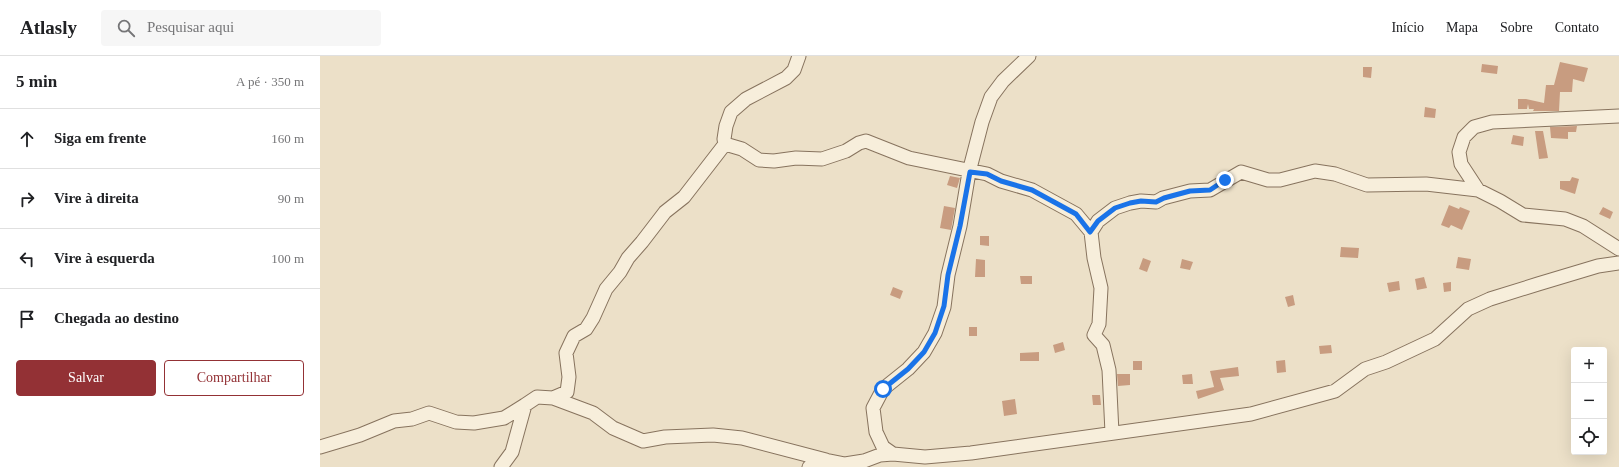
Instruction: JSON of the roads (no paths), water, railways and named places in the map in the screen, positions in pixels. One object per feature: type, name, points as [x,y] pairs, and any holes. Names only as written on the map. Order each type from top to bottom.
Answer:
[{"type":"street","points":[[553,398],[567,392],[569,377],[566,353],[574,336],[586,329],[593,318],[606,289],[653,226],[665,212],[684,197],[725,144],[724,139],[726,126],[731,112],[746,99],[786,78],[794,70],[799,56]]},
{"type":"street","points":[[893,454],[883,447],[876,432],[873,408],[883,389],[908,369],[924,352],[935,333],[944,306],[948,275],[982,122],[991,98],[1003,81],[1029,56]]},
{"type":"street","points":[[1478,190],[1461,164],[1459,152],[1464,137],[1474,127],[1492,122],[1619,116]]},
{"type":"street","points":[[725,144],[742,149],[760,160],[774,162],[796,158],[822,158],[846,151],[859,143],[866,141],[909,158],[970,172],[987,174],[1001,181],[1032,190],[1076,214],[1090,232],[1101,288],[1099,324],[1094,335],[1102,345],[1109,370],[1112,433]]},
{"type":"street","points":[[1090,232],[1098,221],[1115,208],[1141,201],[1156,202],[1164,198],[1190,191],[1210,190],[1241,172],[1268,180],[1287,178],[1315,171],[1335,174],[1367,184],[1426,184],[1478,190],[1500,200],[1523,215],[1565,219],[1583,226],[1619,249]]},
{"type":"street","points":[[320,447],[360,435],[394,421],[412,419],[429,414],[456,422],[474,423],[504,418],[537,397],[553,398],[593,414],[613,428],[643,441],[665,437],[713,435],[742,438],[845,464],[864,462],[880,455],[893,454],[926,457],[956,454],[1251,414],[1335,391],[1366,369],[1386,362],[1435,340],[1468,309],[1490,299],[1598,266],[1619,262]]},
{"type":"street","points":[[501,467],[512,452],[524,405]]},
{"type":"street","points":[[809,467],[814,463],[830,461]]}]
